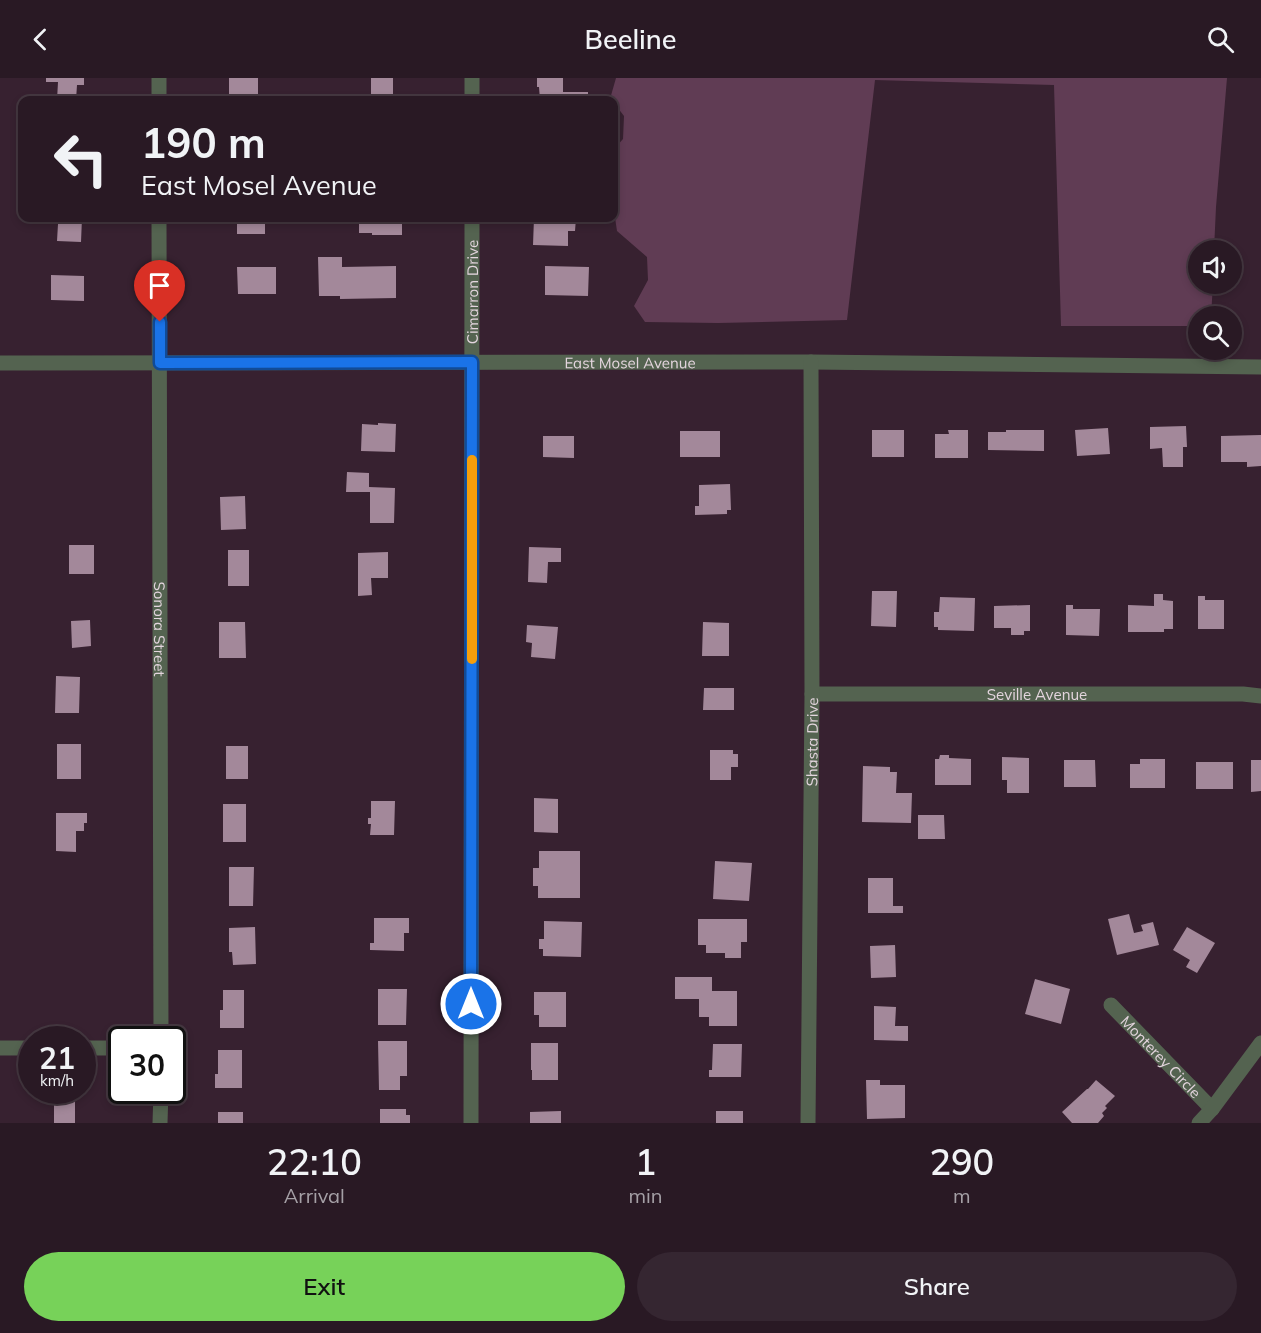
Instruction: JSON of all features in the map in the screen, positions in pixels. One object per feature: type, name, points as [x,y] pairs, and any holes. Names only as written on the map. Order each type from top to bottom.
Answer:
[{"type":"street","points":[[159,78],[159,96]]},
{"type":"street","points":[[472,78],[472,96]]},
{"type":"street","name":"Sonora Street","points":[[159,222],[161,1026]]},
{"type":"street","name":"Cimarron Drive","points":[[471,1123],[472,222]]},
{"type":"street","name":"East Mosel Avenue","points":[[0,363],[811,362],[1261,367]]},
{"type":"street","name":"Shasta Drive","points":[[808,1123],[812,694],[811,362]]},
{"type":"street","name":"Seville Avenue","points":[[812,694],[1243,694],[1261,696]]},
{"type":"street","name":"Monterey Circle","points":[[1111,1005],[1212,1109]]},
{"type":"street","points":[[1199,1123],[1261,1043]]},
{"type":"street","points":[[0,1048],[18,1048]]},
{"type":"street","points":[[160,1123],[161,1104]]},
{"type":"shaded area","points":[[616,78],[1227,78],[1214,240],[1188,240],[1188,294],[1212,294],[1212,306],[1188,306],[1188,326],[1061,326],[1054,85],[875,80],[847,320],[645,322],[634,306],[648,280],[647,257],[617,231],[616,222],[618,222],[618,145],[623,139],[624,116],[618,108],[618,96],[611,96]]},
{"type":"building","points":[[46,78],[84,78],[84,85],[77,85],[76,96],[57,96],[58,82],[46,82]]},
{"type":"building","points":[[229,78],[258,78],[258,96],[229,96]]},
{"type":"building","points":[[371,78],[393,78],[393,96],[371,96]]},
{"type":"building","points":[[537,78],[563,78],[563,92],[588,92],[588,96],[540,96],[539,87],[537,87]]},
{"type":"building","points":[[82,222],[81,242],[57,241],[58,224],[45,223]]},
{"type":"building","points":[[233,222],[265,222],[265,234],[237,234],[237,224]]},
{"type":"building","points":[[359,222],[402,222],[402,235],[359,233]]},
{"type":"building","points":[[534,222],[576,222],[575,231],[568,231],[568,246],[533,245]]},
{"type":"building","points":[[318,257],[342,257],[342,267],[396,266],[396,298],[340,299],[340,296],[319,296]]},
{"type":"building","points":[[545,266],[589,267],[588,296],[545,295]]},
{"type":"building","points":[[237,267],[276,267],[276,294],[238,294]]},
{"type":"building","points":[[51,275],[84,276],[84,301],[51,300]]},
{"type":"building","points":[[378,423],[396,424],[395,452],[361,451],[362,424],[378,425]]},
{"type":"building","points":[[1186,426],[1187,447],[1183,447],[1183,467],[1163,467],[1162,448],[1150,449],[1150,427]]},
{"type":"building","points":[[1108,428],[1110,454],[1077,456],[1075,430]]},
{"type":"building","points":[[872,430],[904,430],[904,457],[872,457]]},
{"type":"building","points":[[948,430],[968,430],[968,458],[935,458],[935,434],[949,434]]},
{"type":"building","points":[[1006,430],[1044,430],[1044,451],[988,450],[988,432],[1006,432]]},
{"type":"building","points":[[680,431],[720,431],[720,457],[680,457]]},
{"type":"building","points":[[1261,435],[1261,466],[1247,467],[1247,462],[1221,462],[1221,436]]},
{"type":"building","points":[[543,436],[574,436],[574,458],[543,457]]},
{"type":"building","points":[[347,472],[369,473],[369,487],[395,488],[394,523],[370,523],[370,492],[346,492]]},
{"type":"building","points":[[730,484],[731,510],[727,510],[727,514],[695,515],[695,506],[699,506],[699,485]]},
{"type":"building","points":[[245,496],[246,529],[221,530],[220,497]]},
{"type":"building","points":[[69,545],[94,545],[94,574],[69,574]]},
{"type":"building","points":[[529,547],[561,548],[561,562],[548,562],[547,583],[528,582]]},
{"type":"building","points":[[228,550],[249,550],[249,586],[228,586]]},
{"type":"building","points":[[388,552],[388,578],[371,578],[372,595],[358,596],[358,553]]},
{"type":"building","points":[[872,591],[897,591],[896,627],[871,626]]},
{"type":"building","points":[[1154,594],[1163,594],[1163,600],[1173,601],[1173,629],[1164,629],[1164,632],[1128,632],[1128,605],[1154,606]]},
{"type":"building","points":[[1198,596],[1205,596],[1205,600],[1224,600],[1224,629],[1198,629]]},
{"type":"building","points":[[940,597],[975,598],[974,631],[938,630],[938,627],[934,627],[934,612],[939,612]]},
{"type":"building","points":[[1030,605],[1030,631],[1024,631],[1024,635],[1011,635],[1011,628],[994,628],[994,606]]},
{"type":"building","points":[[1066,605],[1073,605],[1073,609],[1100,609],[1099,636],[1066,635]]},
{"type":"building","points":[[90,620],[91,646],[72,648],[71,621]]},
{"type":"building","points":[[219,622],[245,622],[246,658],[219,658]]},
{"type":"building","points":[[703,622],[729,623],[729,656],[702,656]]},
{"type":"building","points":[[527,625],[558,627],[555,659],[531,657],[532,643],[526,642]]},
{"type":"building","points":[[56,676],[80,677],[79,713],[55,713]]},
{"type":"building","points":[[704,688],[734,688],[734,710],[703,710]]},
{"type":"building","points":[[57,744],[81,744],[81,779],[57,779]]},
{"type":"building","points":[[226,746],[248,746],[248,779],[226,779]]},
{"type":"building","points":[[710,750],[733,750],[733,754],[738,754],[738,767],[731,767],[731,780],[710,780]]},
{"type":"building","points":[[940,755],[949,755],[949,758],[971,759],[971,785],[935,785],[935,759],[939,759]]},
{"type":"building","points":[[1002,757],[1029,758],[1029,793],[1007,793],[1007,780],[1002,780]]},
{"type":"building","points":[[1140,759],[1165,759],[1165,788],[1130,788],[1130,764],[1140,764]]},
{"type":"building","points":[[1064,760],[1095,760],[1096,787],[1064,787]]},
{"type":"building","points":[[1251,760],[1261,760],[1261,791],[1251,792]]},
{"type":"building","points":[[1196,762],[1233,762],[1233,789],[1196,789]]},
{"type":"building","points":[[863,766],[890,767],[890,772],[897,772],[896,793],[912,793],[911,823],[862,822]]},
{"type":"building","points":[[534,798],[558,799],[558,833],[534,832]]},
{"type":"building","points":[[371,801],[395,801],[394,835],[370,835],[371,824],[368,824],[368,818],[371,818]]},
{"type":"building","points":[[223,804],[246,804],[246,842],[223,842]]},
{"type":"building","points":[[56,813],[87,813],[84,831],[76,831],[76,852],[56,851]]},
{"type":"building","points":[[918,815],[944,815],[945,839],[918,839]]},
{"type":"building","points":[[539,851],[580,851],[580,898],[538,898],[538,886],[533,886],[533,868],[539,868]]},
{"type":"building","points":[[715,861],[752,863],[749,901],[713,899]]},
{"type":"building","points":[[229,867],[254,867],[253,906],[229,906]]},
{"type":"building","points":[[868,878],[893,878],[893,906],[903,906],[903,913],[868,913]]},
{"type":"building","points":[[1129,914],[1134,933],[1143,931],[1141,925],[1153,922],[1159,945],[1117,955],[1108,919]]},
{"type":"building","points":[[374,918],[409,918],[409,933],[404,933],[404,951],[370,950],[370,943],[374,943]]},
{"type":"building","points":[[698,919],[747,919],[747,942],[741,942],[741,958],[725,958],[725,953],[706,953],[706,945],[698,945]]},
{"type":"building","points":[[544,921],[582,922],[581,957],[543,956],[543,949],[539,949],[539,939],[544,939]]},
{"type":"building","points":[[255,927],[256,964],[233,965],[232,952],[229,952],[229,928]]},
{"type":"building","points":[[1187,927],[1215,943],[1197,973],[1186,967],[1190,960],[1173,950]]},
{"type":"building","points":[[895,945],[896,977],[871,978],[870,946]]},
{"type":"building","points":[[675,977],[712,977],[712,991],[737,991],[737,1026],[709,1026],[709,1017],[699,1017],[699,999],[675,999]]},
{"type":"building","points":[[1035,979],[1070,989],[1061,1024],[1025,1014]]},
{"type":"building","points":[[378,989],[407,989],[406,1025],[378,1025]]},
{"type":"building","points":[[223,990],[244,990],[244,1028],[220,1028]]},
{"type":"building","points":[[534,992],[566,992],[566,1027],[539,1027],[539,1015],[534,1015]]},
{"type":"building","points":[[874,1006],[896,1007],[895,1026],[908,1026],[908,1041],[874,1040]]},
{"type":"building","points":[[378,1041],[407,1041],[407,1076],[400,1076],[400,1090],[379,1090]]},
{"type":"building","points":[[531,1043],[558,1043],[558,1080],[532,1080]]},
{"type":"building","points":[[713,1044],[742,1044],[741,1077],[709,1077],[709,1070],[712,1070]]},
{"type":"building","points":[[218,1050],[242,1050],[242,1088],[215,1088],[215,1074],[218,1074]]},
{"type":"building","points":[[866,1080],[880,1080],[880,1085],[905,1085],[905,1118],[867,1119]]},
{"type":"building","points":[[1096,1080],[1115,1096],[1105,1106],[1107,1108],[1102,1113],[1104,1116],[1098,1123],[1072,1123],[1062,1112]]},
{"type":"building","points":[[54,1104],[75,1104],[75,1123],[54,1123]]},
{"type":"building","points":[[380,1109],[406,1109],[406,1115],[410,1115],[410,1123],[380,1123]]},
{"type":"building","points":[[561,1111],[561,1123],[530,1123],[530,1112]]},
{"type":"building","points":[[716,1111],[743,1111],[743,1123],[716,1123]]},
{"type":"building","points":[[218,1112],[243,1112],[243,1123],[218,1123]]},
{"type":"slow traffic","points":[[472,460],[472,659]]},
{"type":"route","points":[[160,322],[160,363],[472,362],[471,1004]]}]
